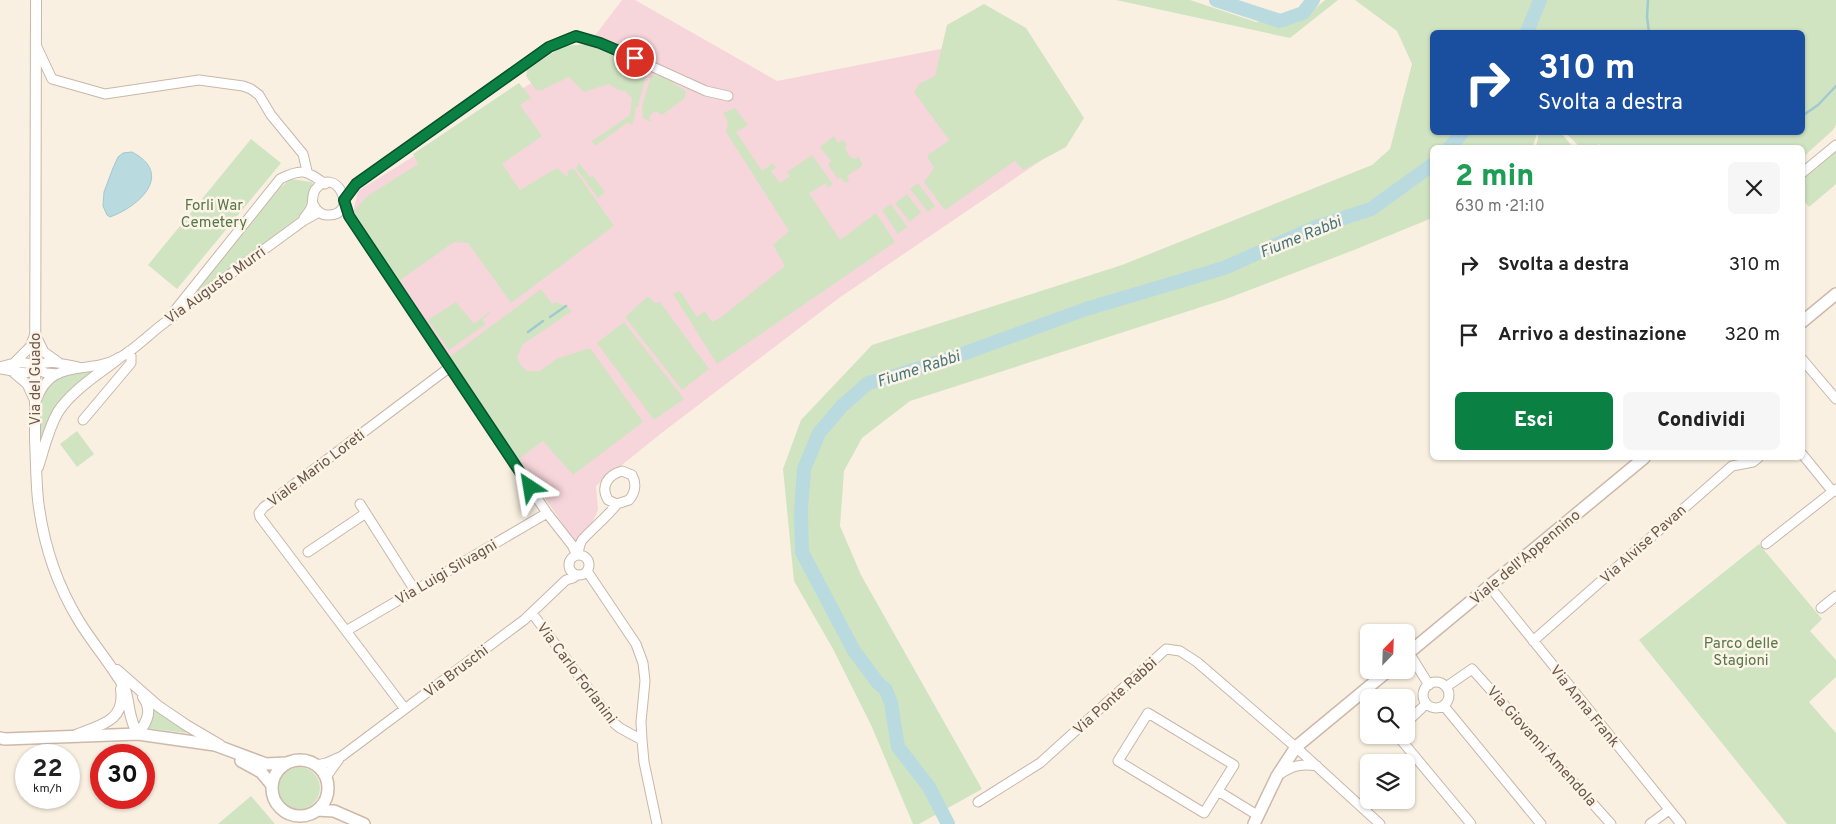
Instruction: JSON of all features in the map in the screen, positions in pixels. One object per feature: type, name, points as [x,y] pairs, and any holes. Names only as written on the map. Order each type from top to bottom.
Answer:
[{"type":"main road","points":[[1805,320],[1836,294]]},
{"type":"main road","name":"Viale dell'Appennino","points":[[1415,648],[1642,460]]},
{"type":"main road","points":[[1256,820],[1278,776],[1296,747],[1378,679]]},
{"type":"main road","points":[[0,738],[5,740],[138,734],[225,748],[266,764],[286,763],[302,759],[317,765],[326,778],[328,793],[335,802],[364,824]]},
{"type":"main road","points":[[193,742],[252,766],[271,784]]},
{"type":"main road","points":[[286,763],[279,768],[271,784],[274,800],[285,813],[301,816],[317,810],[322,806],[328,793]]},
{"type":"main road","points":[[317,810],[334,811],[364,824]]},
{"type":"street","name":"Via del Guado","points":[[36,0],[35,439],[38,500],[45,538],[55,571],[68,601],[80,622],[125,690],[130,704],[131,719],[138,734]]},
{"type":"street","points":[[313,204],[319,212],[328,215],[334,214],[356,184],[549,47],[576,36],[600,43],[706,91],[728,96]]},
{"type":"street","points":[[36,44],[52,79],[105,94],[199,80],[243,86],[250,89],[259,95],[270,115],[303,154],[310,173],[322,185]]},
{"type":"street","points":[[1805,171],[1836,145]]},
{"type":"street","points":[[165,322],[280,178],[293,172],[310,173]]},
{"type":"street","points":[[303,220],[313,204],[313,194],[322,185],[333,184],[343,200],[349,216],[547,513],[569,542],[576,559],[572,572],[577,575],[583,575],[590,563],[576,559]]},
{"type":"street","points":[[303,220],[319,212]]},
{"type":"street","name":"Via Augusto Murri","points":[[36,404],[43,385],[50,378],[78,368],[98,365],[119,358],[303,220]]},
{"type":"street","points":[[15,362],[30,347],[35,334]]},
{"type":"street","name":"Via Augusto Murri","points":[[35,334],[44,352],[59,363]]},
{"type":"street","points":[[83,420],[131,363],[129,351]]},
{"type":"street","points":[[37,473],[50,429],[58,412],[72,396],[119,358]]},
{"type":"street","name":"Via Augusto Murri","points":[[35,368],[44,362],[52,361],[78,368]]},
{"type":"street","points":[[1805,361],[1835,394]]},
{"type":"street","points":[[15,362],[25,362],[35,368],[26,373],[0,368],[15,362]]},
{"type":"street","name":"Viale Mario Loreti","points":[[405,709],[260,517],[259,512],[450,367]]},
{"type":"street","name":"Via Augusto Murri","points":[[35,368],[46,373],[58,374]]},
{"type":"street","points":[[13,372],[27,384],[36,404]]},
{"type":"street","points":[[1766,544],[1834,491],[1805,457]]},
{"type":"street","name":"Via Alvise Pavan","points":[[1533,642],[1732,466],[1756,460]]},
{"type":"street","points":[[566,580],[586,537],[602,520],[613,502]]},
{"type":"street","points":[[360,504],[414,589]]},
{"type":"street","name":"Via Luigi Silvagni","points":[[346,631],[414,589],[547,513]]},
{"type":"street","points":[[308,552],[366,514]]},
{"type":"street","name":"Via Carlo Forlanini","points":[[587,571],[636,644],[640,654],[646,676],[641,722],[644,762],[657,824]]},
{"type":"street","points":[[566,580],[577,575]]},
{"type":"street","name":"Via Bruschi","points":[[317,765],[342,756],[532,613],[566,580]]},
{"type":"street","name":"Via Anna Frank","points":[[1490,587],[1681,824]]},
{"type":"street","points":[[1821,608],[1836,596]]},
{"type":"street","name":"Via Carlo Forlanini","points":[[532,613],[614,723],[642,740]]},
{"type":"street","name":"Via Ponte Rabbi","points":[[978,802],[1040,762],[1166,649],[1180,651],[1197,662],[1296,747]]},
{"type":"street","points":[[108,662],[171,716],[225,748]]},
{"type":"street","points":[[1415,665],[1429,684]]},
{"type":"street","name":"Via Giovanni Amendola","points":[[1446,687],[1472,669],[1611,824]]},
{"type":"street","points":[[75,736],[107,722],[120,710],[122,701],[118,678]]},
{"type":"street","points":[[1436,682],[1446,687],[1450,695],[1444,706],[1437,708],[1426,704],[1423,696],[1429,684],[1436,682]]},
{"type":"street","points":[[137,688],[148,704],[149,714],[138,734]]},
{"type":"street","points":[[1415,714],[1426,704]]},
{"type":"street","points":[[1444,706],[1542,824]]},
{"type":"street","points":[[1148,713],[1234,765],[1218,791],[1204,813],[1118,761],[1148,713]]},
{"type":"street","points":[[625,730],[641,722]]},
{"type":"street","points":[[1404,744],[1470,824]]},
{"type":"street","points":[[1296,747],[1380,824]]},
{"type":"street","name":"Via Bruschi","points":[[326,778],[342,756]]},
{"type":"street","points":[[1278,776],[1300,764],[1317,766]]},
{"type":"street","points":[[1218,791],[1256,820]]},
{"type":"street","points":[[1650,824],[1669,810]]},
{"type":"shaded area","points":[[622,0],[635,0],[777,81],[961,45],[1055,151],[839,298],[659,435],[596,486],[598,510],[580,550],[353,213],[358,191],[584,50]]},
{"type":"green space","points":[[1116,0],[1190,0],[1256,22],[1310,13],[1325,0],[1338,0],[1290,38]]},
{"type":"green space","points":[[1355,0],[1836,0],[1836,125],[1805,155],[1805,145],[1578,145],[1568,135],[1805,135],[1805,30],[1430,30],[1430,135],[1536,135],[1534,145],[1430,145],[1430,219],[1226,299],[910,401],[862,438],[844,471],[840,526],[861,575],[982,789],[919,824],[913,824],[871,725],[833,649],[794,581],[783,469],[801,420],[872,345],[1122,265],[1372,165],[1390,149],[1412,64],[1397,31]]},
{"type":"green space","points":[[984,4],[1026,28],[1084,118],[1066,147],[1023,170],[1015,161],[945,210],[924,182],[934,168],[927,156],[949,140],[914,92],[919,84],[935,76],[947,25]]},
{"type":"green space","points":[[590,44],[648,69],[633,123],[627,123],[595,146],[592,141],[630,115],[632,98],[625,91],[618,90],[609,84],[584,92],[569,77],[542,90],[536,90],[526,76],[527,70],[563,46]]},
{"type":"green space","points":[[651,76],[662,76],[686,91],[684,99],[662,115],[656,111],[651,114],[649,119],[652,121],[650,122],[643,118],[642,107]]},
{"type":"green space","points":[[519,83],[531,98],[520,105],[542,136],[502,164],[520,190],[557,168],[569,177],[567,172],[571,169],[575,170],[614,226],[511,303],[468,243],[454,242],[399,281],[353,213],[366,197],[418,164],[413,154]]},
{"type":"green space","points":[[735,108],[748,125],[736,132],[762,171],[773,163],[776,168],[771,171],[780,183],[790,176],[787,172],[812,155],[833,184],[828,188],[826,183],[809,193],[840,240],[876,213],[895,242],[717,364],[673,294],[680,291],[697,317],[705,311],[712,322],[720,318],[785,266],[773,245],[789,231],[726,132],[728,122],[723,113]]},
{"type":"green space","points":[[1539,135],[1563,135],[1571,145],[1536,145]]},
{"type":"green space","points":[[834,136],[838,143],[843,140],[847,144],[845,149],[850,157],[855,159],[859,157],[862,163],[862,166],[847,176],[849,181],[845,183],[840,177],[838,179],[828,165],[831,161],[820,147]]},
{"type":"green space","name":"Forli War Cemetery","points":[[251,139],[281,163],[177,289],[148,265]]},
{"type":"green space","points":[[1836,151],[1836,184],[1809,207],[1805,202],[1805,177]]},
{"type":"green space","points":[[579,163],[590,177],[593,176],[605,192],[598,198],[576,168]]},
{"type":"green space","points":[[291,179],[312,182],[313,186],[303,214],[186,302],[208,271],[281,187]]},
{"type":"green space","points":[[918,183],[935,206],[928,212],[910,189]]},
{"type":"green space","points":[[907,194],[921,212],[910,222],[895,203]]},
{"type":"green space","points":[[891,204],[907,227],[898,234],[882,210]]},
{"type":"green space","points":[[541,289],[552,304],[555,302],[567,306],[572,311],[522,345],[517,357],[521,366],[527,371],[540,371],[556,359],[590,348],[643,422],[573,475],[543,441],[517,460],[448,358]]},
{"type":"green space","points":[[648,296],[655,303],[660,302],[709,369],[682,390],[625,317]]},
{"type":"green space","points":[[456,302],[474,324],[490,313],[482,320],[486,324],[449,350],[428,320]]},
{"type":"green space","points":[[624,322],[684,399],[654,420],[597,343]]},
{"type":"green space","points":[[101,369],[69,393],[40,445],[42,399],[52,380],[74,373]]},
{"type":"green space","points":[[77,431],[94,454],[77,467],[60,444]]},
{"type":"green space","name":"Parco delle Stagioni","points":[[1759,544],[1822,619],[1810,631],[1836,660],[1836,677],[1809,702],[1836,733],[1836,824],[1787,824],[1639,640]]},
{"type":"green space","points":[[150,703],[195,734],[147,728]]},
{"type":"green space","points":[[299,767],[314,773],[320,788],[314,803],[299,809],[284,803],[278,788],[284,773]]},
{"type":"green space","points":[[251,796],[275,824],[218,824]]},
{"type":"water","points":[[132,152],[144,161],[150,170],[151,179],[148,189],[132,205],[110,217],[103,206],[104,192],[118,157],[123,153]]},
{"type":"waterway","points":[[1216,0],[1280,21],[1303,13],[1313,0]]},
{"type":"waterway","name":"Fiume Rabbi","points":[[1528,30],[1540,0]]},
{"type":"waterway","points":[[1648,0],[1649,30]]},
{"type":"waterway","points":[[1805,114],[1818,105],[1836,86]]},
{"type":"waterway","name":"Fiume Rabbi","points":[[1452,145],[1460,135]]},
{"type":"waterway","name":"Fiume Rabbi","points":[[948,824],[929,787],[898,747],[891,703],[886,690],[878,683],[854,651],[802,552],[801,510],[804,469],[819,433],[842,406],[868,383],[957,356],[1086,309],[1224,268],[1316,227],[1371,209],[1430,166]]},
{"type":"waterway","points":[[550,317],[566,306]]},
{"type":"waterway","points":[[528,332],[543,321]]},
{"type":"route","points":[[530,487],[349,216],[344,200],[356,184],[549,47],[576,36],[600,43],[635,58]]}]
